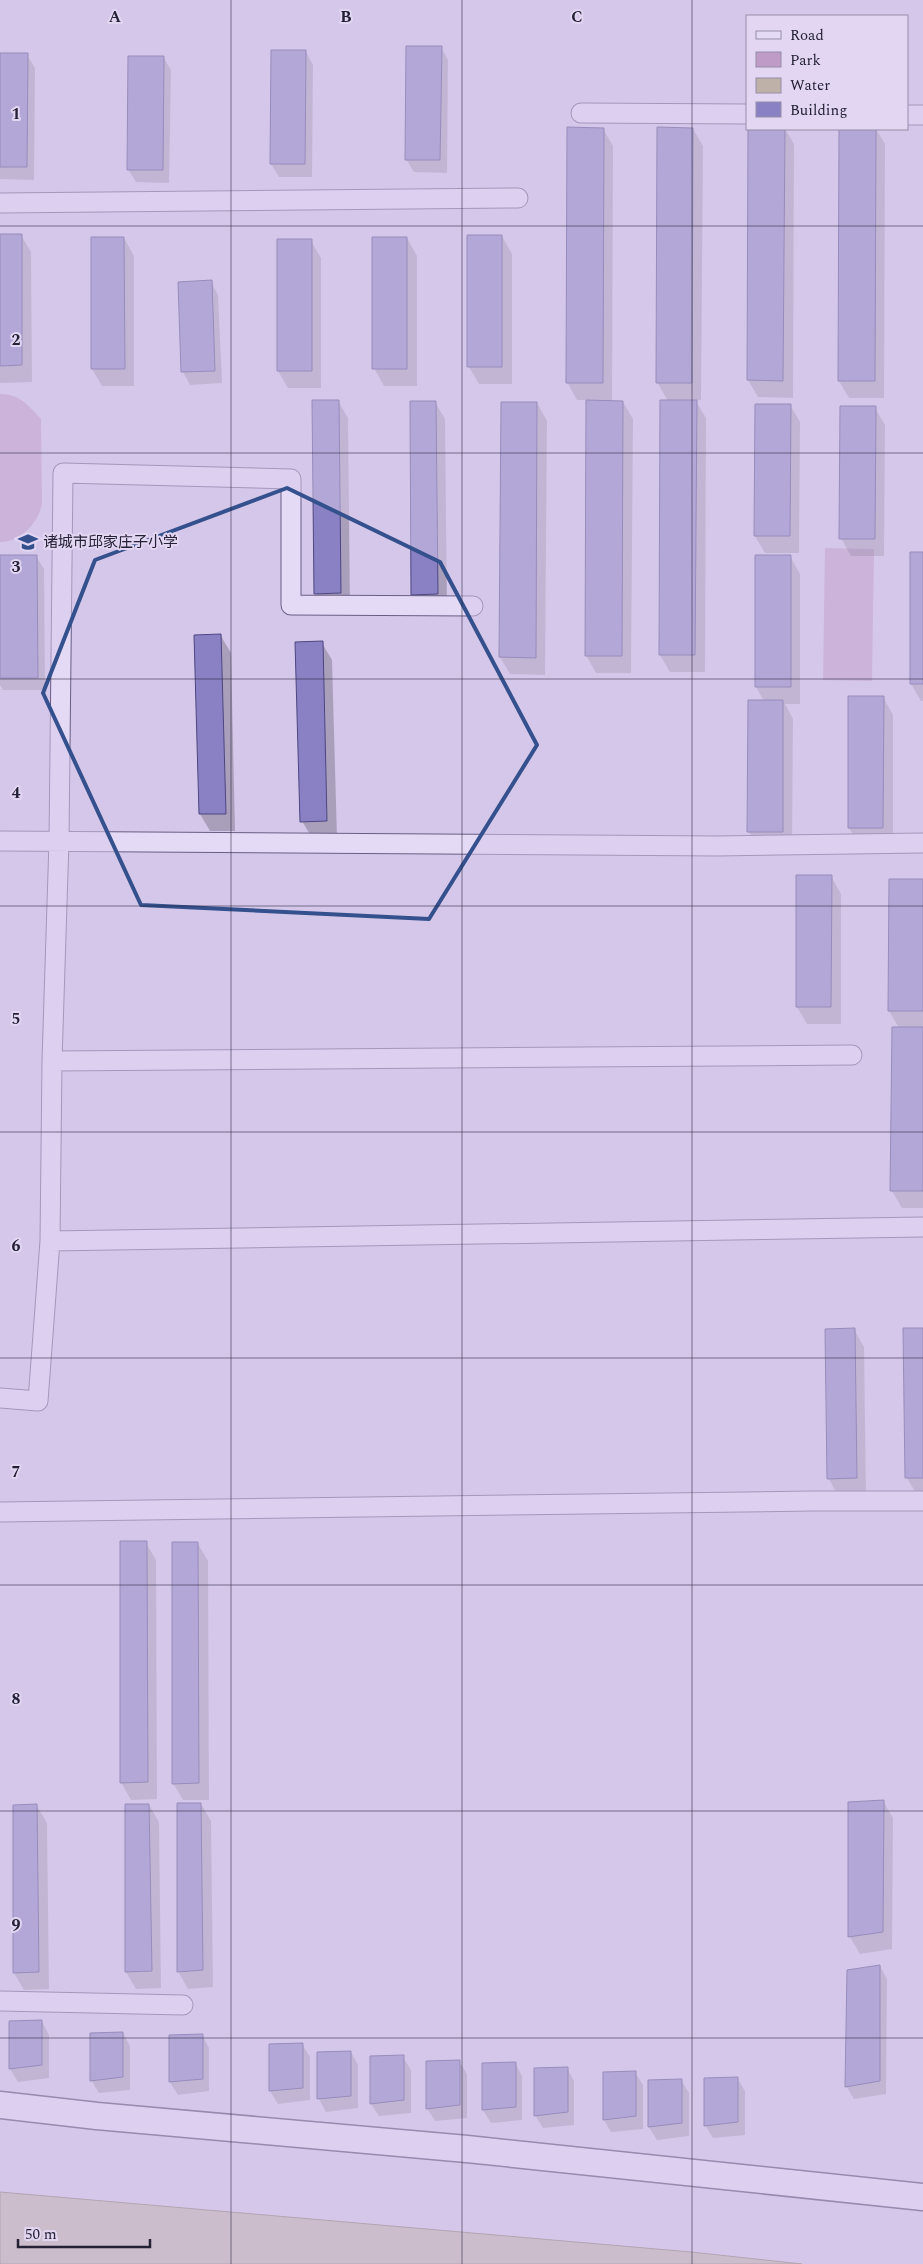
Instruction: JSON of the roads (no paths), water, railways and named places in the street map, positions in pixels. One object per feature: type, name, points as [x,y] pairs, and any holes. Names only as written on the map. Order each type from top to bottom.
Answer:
[{"type":"street","points":[[581,113],[746,114]]},
{"type":"street","points":[[908,115],[923,115]]},
{"type":"street","points":[[0,203],[518,198]]},
{"type":"street","points":[[0,1398],[38,1401],[50,1240],[52,1061],[59,841],[63,474],[291,479],[291,605],[473,606]]},
{"type":"street","points":[[0,841],[709,846],[923,843]]},
{"type":"street","points":[[52,1061],[852,1055]]},
{"type":"street","points":[[50,1240],[923,1227]]},
{"type":"street","points":[[0,1512],[812,1501],[923,1502]]},
{"type":"street","points":[[0,2001],[183,2005]]},
{"type":"street","points":[[0,2105],[97,2116],[467,2149],[923,2197]]},
{"type":"water","points":[[0,2192],[691,2252],[802,2264],[0,2264]]},
{"type":"place","name":"诸城市邱家庄子小学","points":[[28,542]]}]
